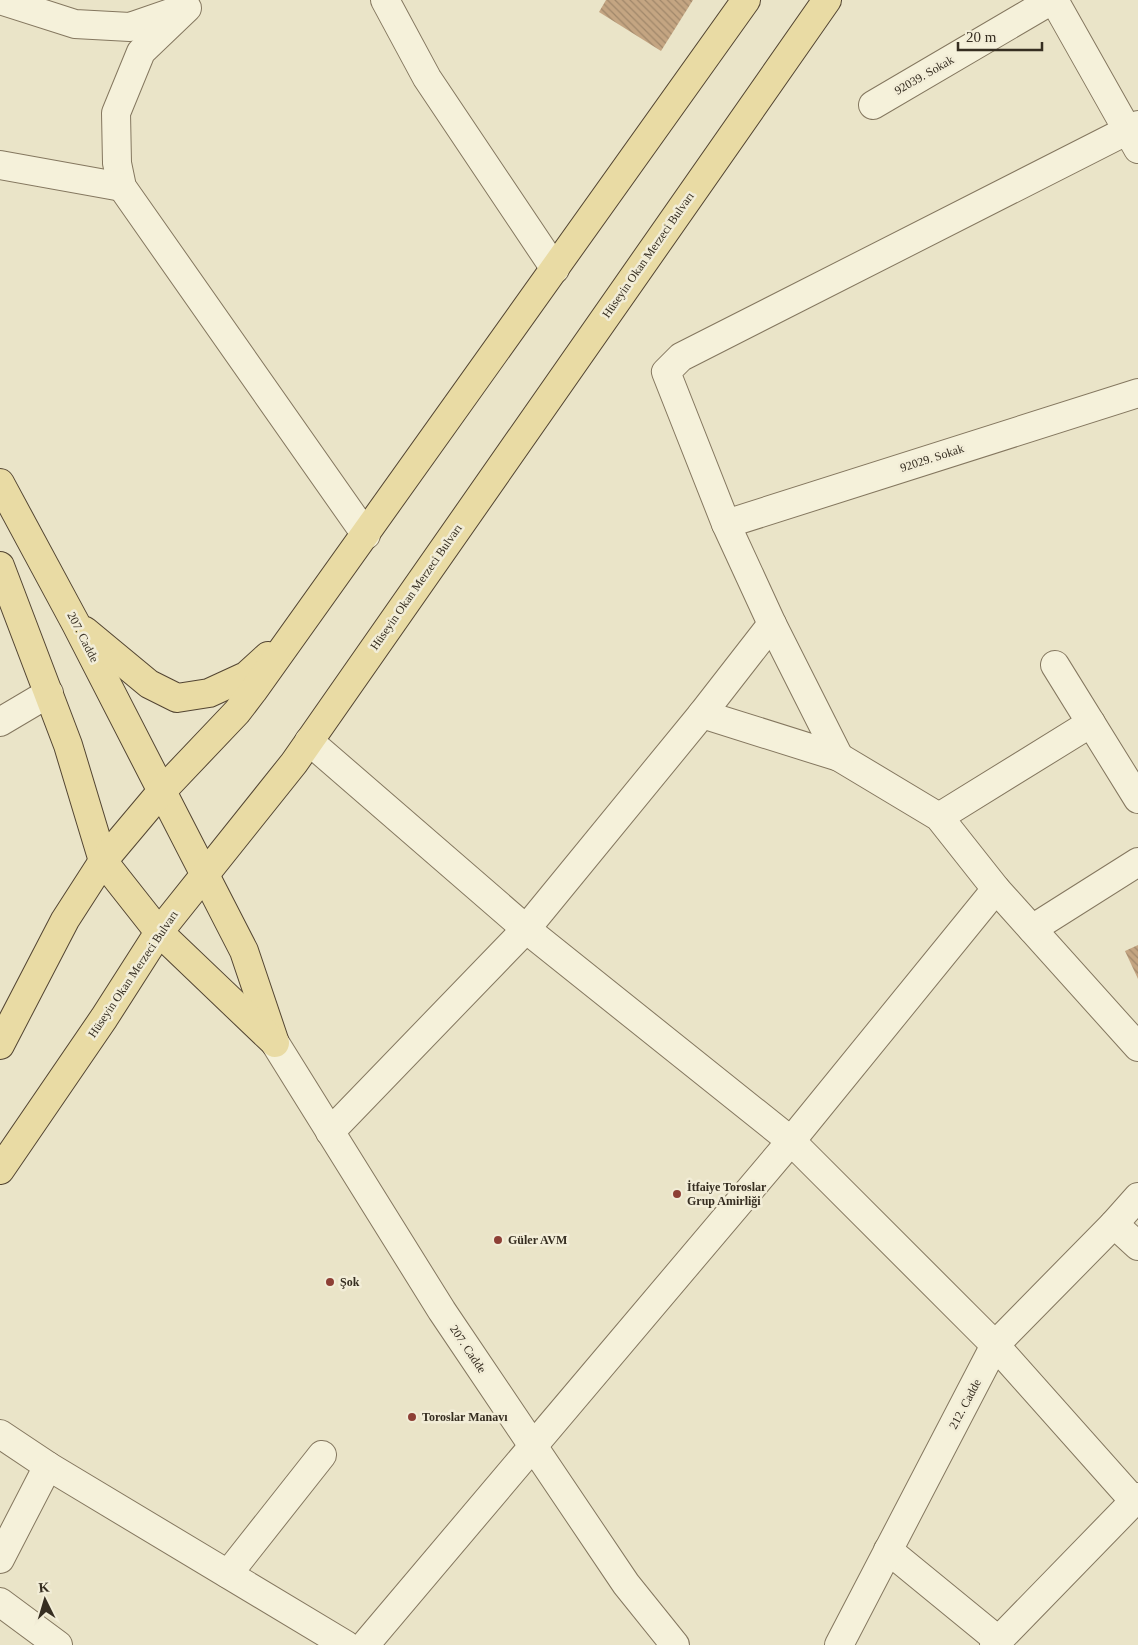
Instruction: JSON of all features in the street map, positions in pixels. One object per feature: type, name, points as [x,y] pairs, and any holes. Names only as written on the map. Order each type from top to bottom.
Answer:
[{"type":"main road","points":[[0,1045],[9,1011],[103,861],[161,792],[237,712],[301,627],[746,0]]},
{"type":"main road","name":"Hüseyin Okan Merzeci Bulvarı","points":[[0,1170],[104,1018],[159,932],[294,763],[827,0]]},
{"type":"main road","name":"207. Cadde","points":[[0,483],[76,624],[244,950],[275,1043]]},
{"type":"main road","points":[[0,566],[68,745],[103,861],[159,932],[275,1043]]},
{"type":"main road","points":[[76,624],[150,684],[177,698],[209,693],[246,676],[301,627]]},
{"type":"street","points":[[0,0],[75,24],[130,27],[194,4]]},
{"type":"street","points":[[385,0],[427,78],[555,269]]},
{"type":"street","points":[[839,757],[772,624],[726,524],[666,372],[680,357],[1135,135],[1053,0]]},
{"type":"street","name":"92039. Sokak","points":[[873,105],[1053,0]]},
{"type":"street","points":[[194,4],[141,52],[116,113],[117,162],[122,187],[366,535]]},
{"type":"street","points":[[0,165],[122,187]]},
{"type":"street","name":"92029. Sokak","points":[[726,524],[1138,393]]},
{"type":"street","points":[[330,1132],[526,929],[702,714],[772,624]]},
{"type":"street","points":[[1055,665],[1138,799]]},
{"type":"street","points":[[0,722],[49,693]]},
{"type":"street","points":[[702,714],[839,757],[940,817],[996,890],[1138,1047]]},
{"type":"street","points":[[940,817],[1091,723]]},
{"type":"street","points":[[308,741],[526,929],[791,1141],[995,1345],[1136,1499],[996,1643],[888,1550]]},
{"type":"street","points":[[1032,930],[1138,862]]},
{"type":"street","points":[[364,1645],[791,1141],[996,890]]},
{"type":"street","name":"207. Cadde","points":[[275,1043],[442,1311],[626,1584],[675,1645]]},
{"type":"street","name":"212. Cadde","points":[[839,1645],[995,1345],[1114,1224],[1138,1197]]},
{"type":"street","points":[[1114,1224],[1138,1246]]},
{"type":"street","points":[[0,1434],[48,1466],[346,1645]]},
{"type":"street","points":[[228,1574],[322,1455]]},
{"type":"street","points":[[0,1558],[48,1466]]},
{"type":"street","points":[[0,1602],[58,1645]]},
{"type":"building","points":[[606,0],[693,0],[661,51],[599,12]]},
{"type":"building","points":[[1138,945],[1138,979],[1125,951]]},
{"type":"place","name":"İtfaiye Toroslar Grup Amirliği","points":[[677,1194]]},
{"type":"place","name":"Güler AVM","points":[[498,1240]]},
{"type":"place","name":"Şok","points":[[330,1282]]},
{"type":"place","name":"Toroslar Manavı","points":[[412,1417]]}]
